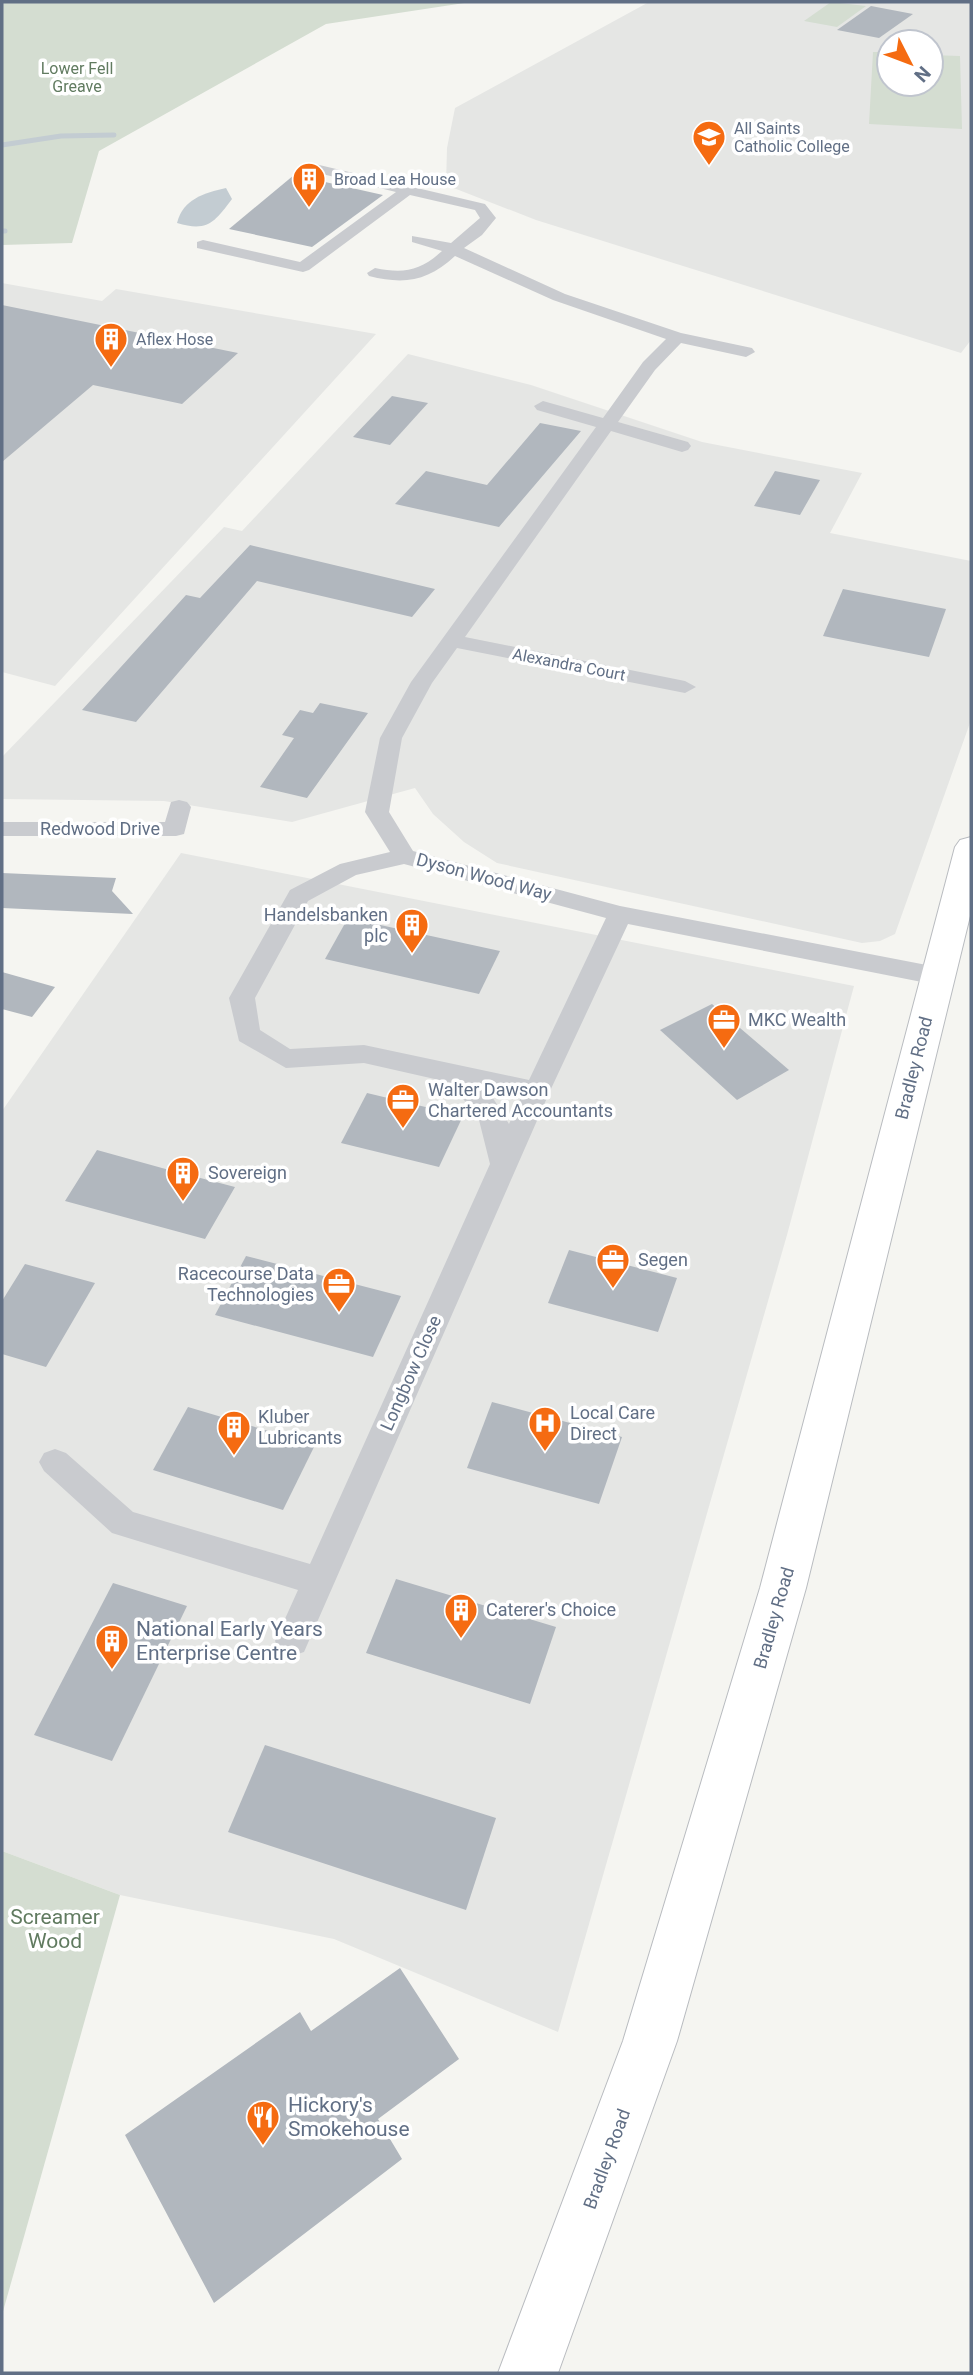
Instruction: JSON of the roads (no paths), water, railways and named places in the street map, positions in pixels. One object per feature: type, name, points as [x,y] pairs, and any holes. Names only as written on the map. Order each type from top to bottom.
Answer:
[{"type":"main road","name":"Bradley Road","points":[[528,2373],[650,2041],[783,1588],[971,847]]},
{"type":"street","points":[[315,168],[480,207],[488,218],[476,232],[429,272],[411,278],[375,273]]},
{"type":"street","points":[[203,245],[303,267],[409,190]]},
{"type":"street","points":[[418,239],[453,249],[559,297],[677,337],[746,352]]},
{"type":"street","name":"Dyson Wood Way","points":[[677,337],[649,366],[422,682],[391,738],[377,812],[404,856],[620,914],[937,976]]},
{"type":"street","points":[[543,406],[682,446]]},
{"type":"street","name":"Alexandra Court","points":[[452,641],[685,687]]},
{"type":"street","name":"Redwood Drive","points":[[2,829],[176,829],[179,807]]},
{"type":"street","points":[[404,856],[348,869],[299,896],[242,998],[248,1035],[286,1059],[364,1054],[537,1091]]},
{"type":"street","name":"Longbow Close","points":[[292,1641],[504,1164],[620,914]]},
{"type":"street","points":[[455,1072],[485,1102],[501,1132],[504,1164]]},
{"type":"street","points":[[55,1462],[123,1523],[318,1581]]},
{"type":"waterway","points":[[2,145],[61,136],[114,135]]},
{"type":"place","name":"All Saints Catholic College","points":[[709,167]]},
{"type":"place","name":"Broad Lea House","points":[[309,209]]},
{"type":"place","name":"Aflex Hose","points":[[111,369]]},
{"type":"place","name":"Handelsbanken plc","points":[[412,955]]},
{"type":"place","name":"MKC Wealth","points":[[724,1050]]},
{"type":"place","name":"Walter Dawson Chartered Accountants","points":[[403,1130]]},
{"type":"place","name":"Sovereign","points":[[183,1203]]},
{"type":"place","name":"Segen","points":[[613,1290]]},
{"type":"place","name":"Racecourse Data Technologies","points":[[339,1314]]},
{"type":"place","name":"Local Care Direct","points":[[545,1453]]},
{"type":"place","name":"Kluber Lubricants","points":[[234,1457]]},
{"type":"place","name":"Caterer's Choice","points":[[461,1640]]},
{"type":"place","name":"National Early Years Enterprise Centre","points":[[112,1671]]},
{"type":"place","name":"Hickory's Smokehouse","points":[[263,2147]]},
{"type":"park label","name":"Lower Fell Greave","points":[[77,77]]},
{"type":"park label","name":"Screamer Wood","points":[[55,1929]]}]
